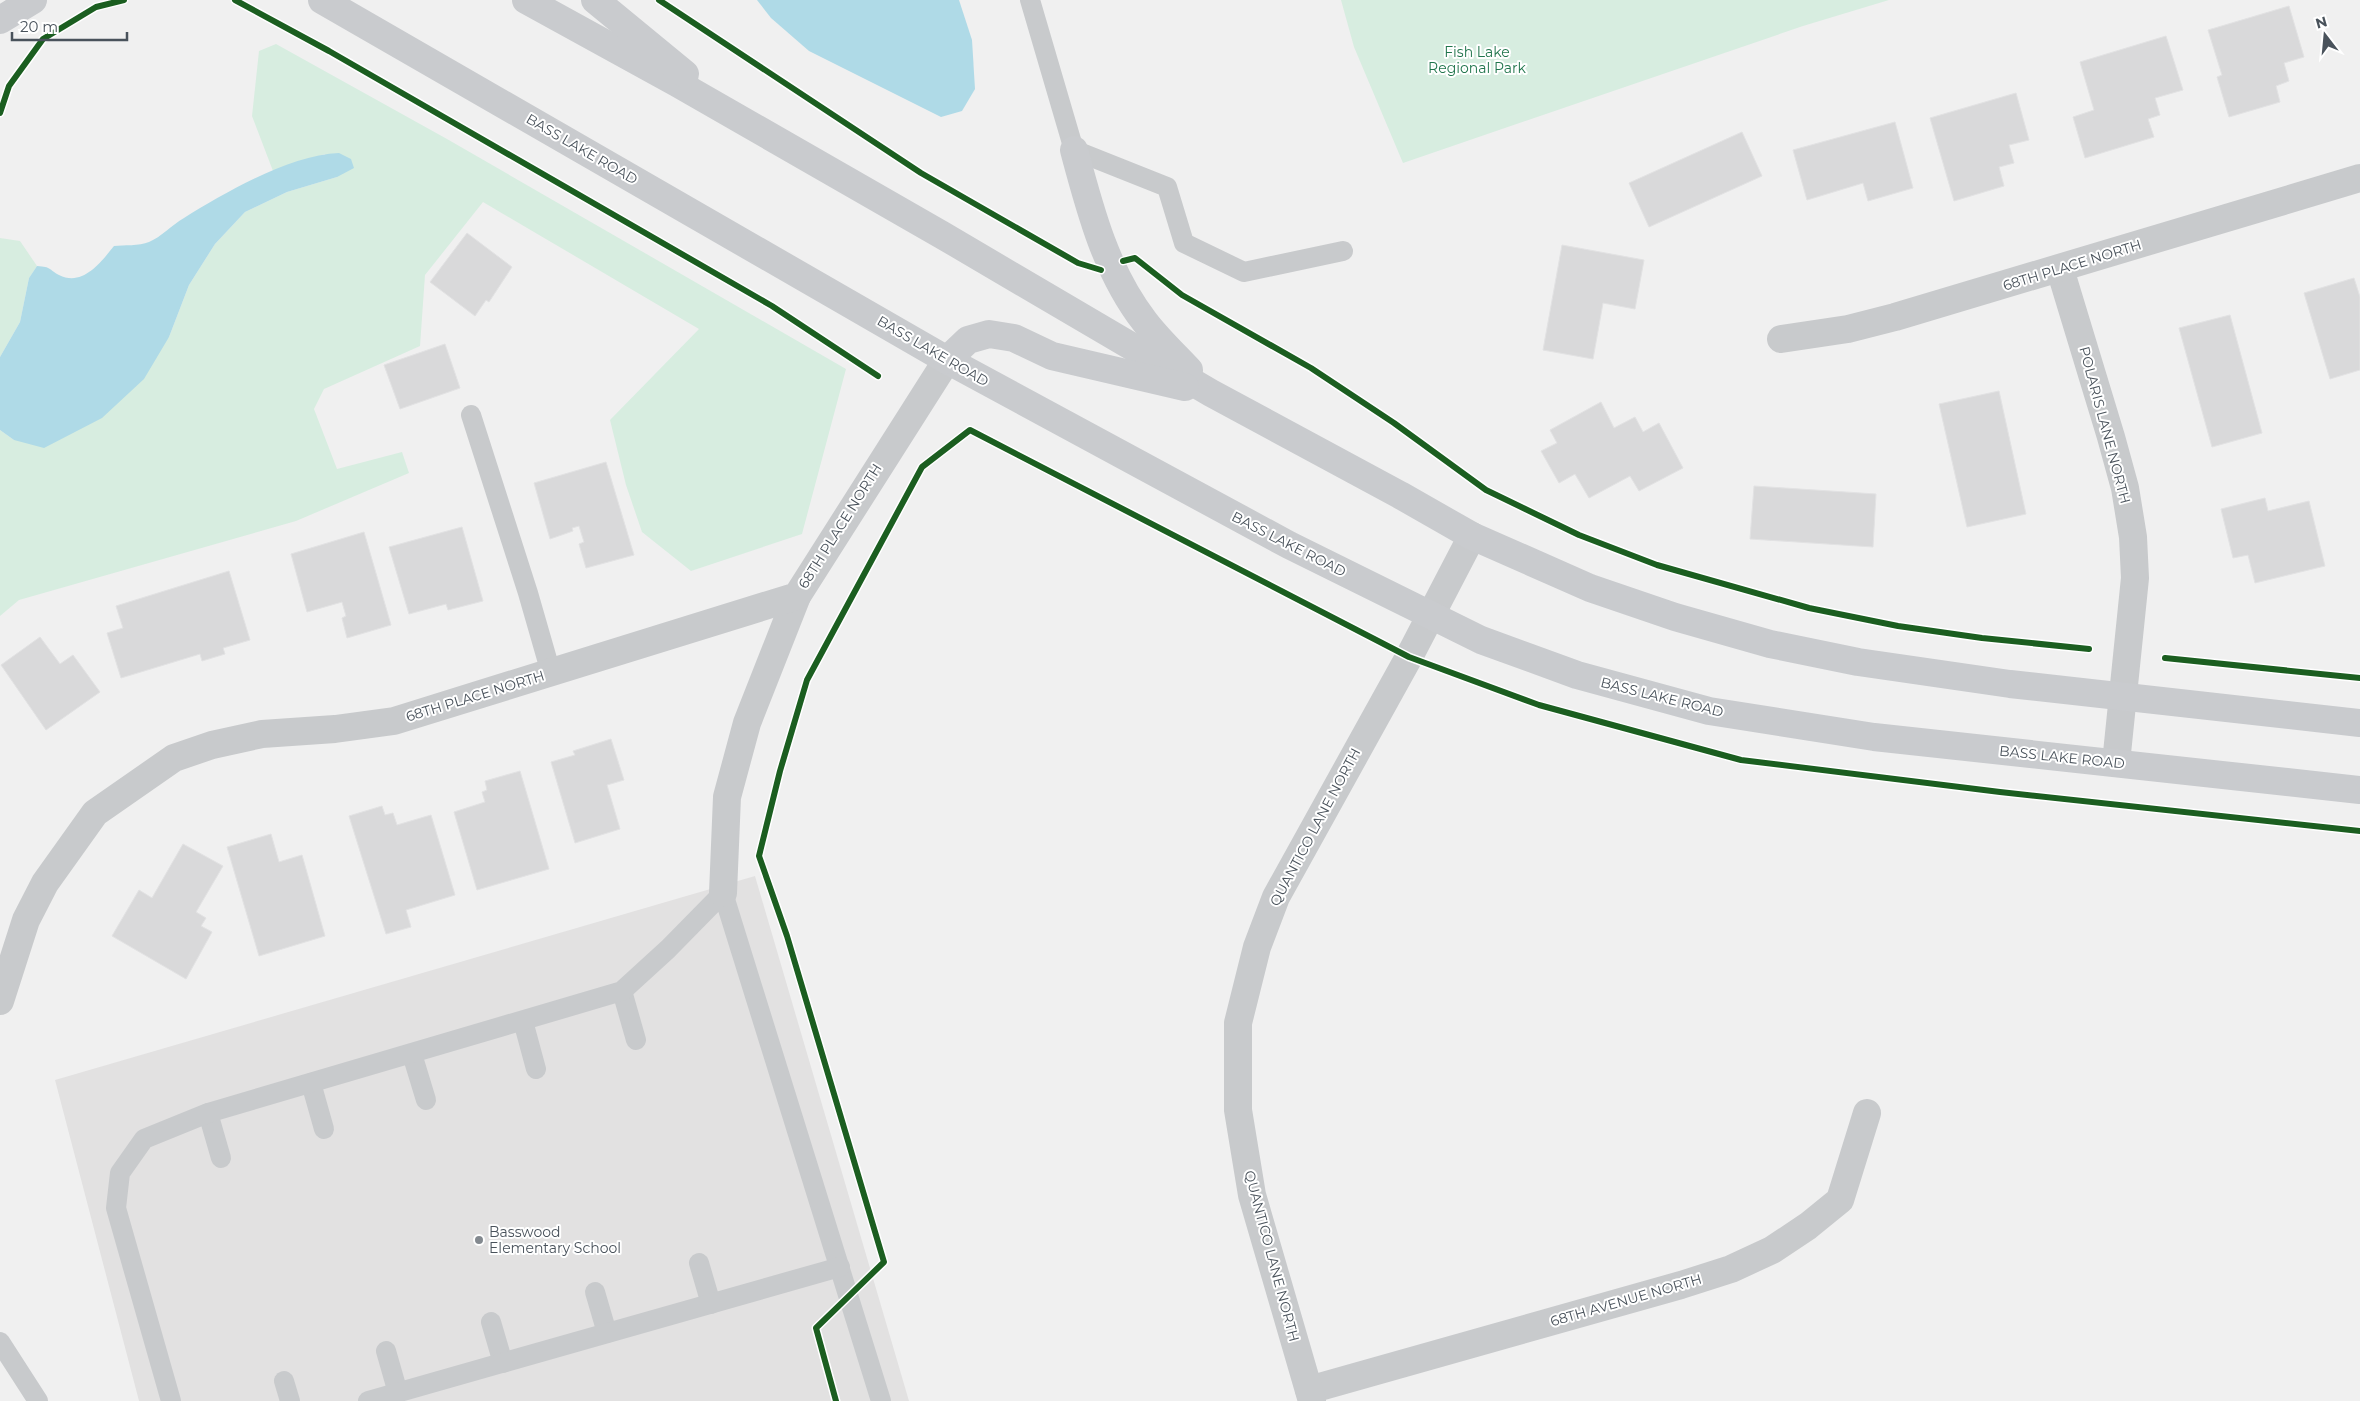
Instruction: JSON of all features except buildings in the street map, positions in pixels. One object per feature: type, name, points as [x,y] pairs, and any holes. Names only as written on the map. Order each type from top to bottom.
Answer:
[{"type":"main road","points":[[0,20],[33,0]]},
{"type":"main road","name":"BASS LAKE ROAD","points":[[322,0],[947,360],[1289,545],[1481,640],[1577,675],[1709,711],[1874,737],[2360,790]]},
{"type":"main road","points":[[526,0],[740,119],[1210,393],[1472,536],[1590,588],[1676,617],[1770,644],[1858,662],[2010,684],[2360,723]]},
{"type":"main road","points":[[595,0],[740,119]]},
{"type":"main road","points":[[1074,150],[1092,214],[1111,265],[1144,322],[1210,393]]},
{"type":"main road","points":[[947,360],[968,340],[989,334],[1014,338],[1052,356],[1210,393]]},
{"type":"street","name":"68TH PLACE NORTH","points":[[1781,339],[1848,329],[2060,269],[2360,178]]},
{"type":"street","name":"POLARIS LANE NORTH","points":[[2060,269],[2116,454],[2125,488],[2133,537],[2135,578],[2116,763]]},
{"type":"street","name":"68TH PLACE NORTH","points":[[0,1001],[26,920],[45,883],[71,845],[95,813],[174,758],[212,745],[262,734],[335,729],[394,721],[796,596],[947,360]]},
{"type":"street","name":"QUANTICO LANE NORTH","points":[[1311,1395],[1252,1195],[1238,1110],[1238,1023],[1257,947],[1276,896],[1303,843],[1408,657],[1472,536]]},
{"type":"street","points":[[723,892],[727,797],[746,723],[796,596]]},
{"type":"street","name":"68TH AVENUE NORTH","points":[[1311,1395],[1682,1285],[1731,1269],[1772,1250],[1808,1226],[1840,1200],[1866,1113]]},
{"type":"lane","points":[[1030,0],[1074,150],[1167,187],[1184,243],[1244,272],[1344,251]]},
{"type":"lane","points":[[471,415],[528,593],[551,673]]},
{"type":"lane","points":[[171,1401],[116,1208],[120,1173],[144,1139],[208,1113],[622,991],[668,949],[723,892],[881,1401]]},
{"type":"lane","points":[[622,991],[636,1040]]},
{"type":"lane","points":[[523,1021],[536,1069]]},
{"type":"lane","points":[[412,1054],[426,1100]]},
{"type":"lane","points":[[311,1083],[324,1129]]},
{"type":"lane","points":[[208,1113],[221,1158]]},
{"type":"lane","points":[[699,1263],[711,1304]]},
{"type":"lane","points":[[368,1401],[840,1267]]},
{"type":"lane","points":[[595,1292],[607,1333]]},
{"type":"lane","points":[[491,1322],[503,1363]]},
{"type":"lane","points":[[0,1342],[38,1401]]},
{"type":"lane","points":[[386,1351],[398,1393]]},
{"type":"lane","points":[[284,1381],[290,1401]]},
{"type":"shaded area","name":"Basswood Elementary School","points":[[755,876],[909,1401],[139,1401],[55,1080]]},
{"type":"green space","name":"Fish Lake Regional Park","points":[[1341,0],[1889,0],[1803,26],[1403,163],[1354,47]]},
{"type":"green space","points":[[276,44],[447,139],[846,369],[802,534],[691,571],[642,532],[626,485],[610,420],[699,329],[483,202],[425,275],[420,346],[324,389],[314,409],[337,469],[402,452],[409,473],[296,521],[19,600],[0,616],[0,430],[14,440],[169,337],[189,285],[215,244],[245,212],[287,192],[337,177],[325,154],[273,171],[252,116],[259,51]]},
{"type":"green space","points":[[0,238],[20,241],[37,266],[29,278],[20,322],[0,357]]},
{"type":"water","points":[[757,0],[959,0],[972,40],[975,89],[962,111],[941,117],[809,51],[771,18]]},
{"type":"water","points":[[339,153],[351,159],[354,168],[337,177],[287,192],[245,212],[215,244],[189,285],[169,337],[144,379],[102,418],[44,448],[14,440],[0,430],[0,357],[20,322],[29,278],[37,266],[48,268],[68,278],[76,278],[91,271],[114,246],[136,245],[149,242],[201,208],[259,176],[300,160]]},
{"type":"cycle path","points":[[0,113],[9,86],[43,39],[96,7],[124,0]]},
{"type":"cycle path","points":[[235,0],[329,51],[772,306],[878,376]]},
{"type":"cycle path","points":[[659,0],[921,173],[1078,263],[1101,270]]},
{"type":"cycle path","points":[[1123,261],[1135,258],[1182,295],[1311,368],[1394,423],[1486,490],[1579,535],[1657,565],[1809,608],[1898,626],[1982,638],[2089,649]]},
{"type":"cycle path","points":[[836,1401],[816,1328],[884,1262],[787,936],[759,856],[780,771],[807,680],[922,467],[970,430],[1409,657],[1539,705],[1741,760],[2000,792],[2360,831]]},
{"type":"cycle path","points":[[2165,658],[2360,678]]},
{"type":"place","name":"Basswood Elementary School","points":[[479,1240]]}]
